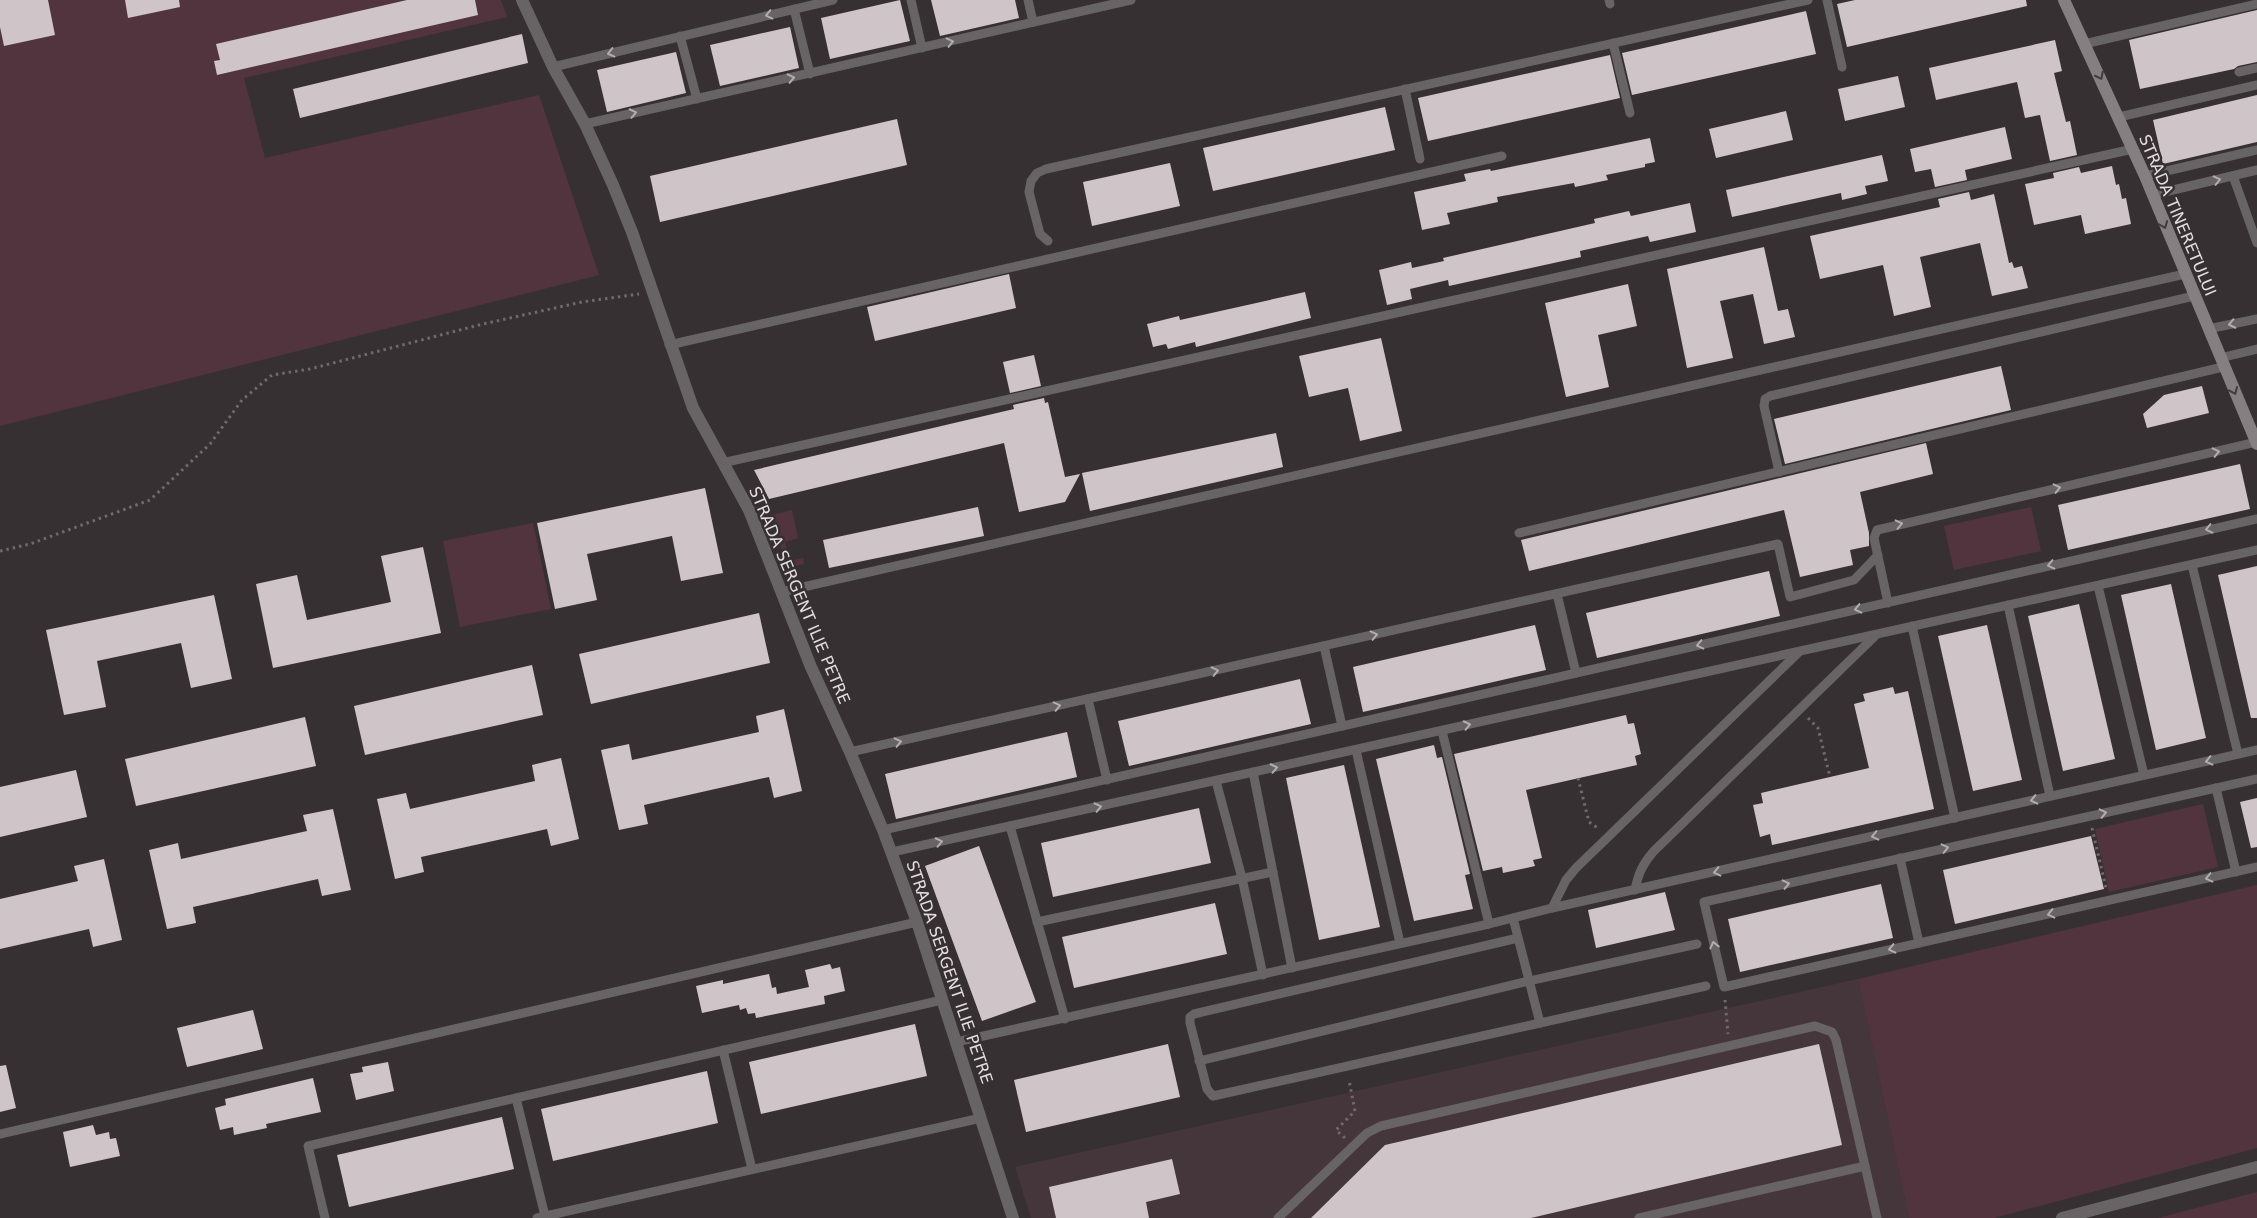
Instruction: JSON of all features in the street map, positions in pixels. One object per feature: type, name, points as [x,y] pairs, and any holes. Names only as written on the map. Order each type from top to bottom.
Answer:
[{"type":"street","name":"STRADA SERGENT ILIE PETRE","points":[[522,0],[553,67],[585,124],[632,232],[693,408],[749,510],[811,667],[850,752],[892,852],[917,922],[1013,1218]]},
{"type":"street","name":"STRADA TINERETULUI","points":[[2064,0],[2145,176],[2257,443]]},
{"type":"street","points":[[2062,1218],[2257,1167]]},
{"type":"lane","points":[[553,67],[833,0]]},
{"type":"lane","points":[[911,0],[922,48]]},
{"type":"lane","points":[[1028,0],[1034,22]]},
{"type":"lane","points":[[585,124],[1130,0]]},
{"type":"lane","points":[[1048,241],[1040,234],[1029,192],[1034,177],[1037,173],[1046,169],[1808,0]]},
{"type":"lane","points":[[1827,0],[1842,67]]},
{"type":"lane","points":[[2084,44],[2257,4]]},
{"type":"lane","points":[[794,9],[810,74]]},
{"type":"lane","points":[[680,36],[697,99]]},
{"type":"lane","points":[[1613,43],[1630,113]]},
{"type":"lane","points":[[2239,72],[2257,68]]},
{"type":"lane","points":[[2119,117],[2257,85]]},
{"type":"lane","points":[[1405,89],[1420,159]]},
{"type":"lane","points":[[722,463],[2133,149]]},
{"type":"lane","points":[[2145,176],[2257,150]]},
{"type":"lane","points":[[670,345],[1502,156]]},
{"type":"lane","points":[[2152,195],[2257,170]]},
{"type":"lane","points":[[2233,176],[2257,243]]},
{"type":"lane","points":[[781,592],[2185,274]]},
{"type":"lane","points":[[1779,472],[1764,406],[1765,399],[1770,396],[2194,296]]},
{"type":"lane","points":[[2208,329],[2257,319]]},
{"type":"lane","points":[[1519,533],[1779,472],[2222,362],[2257,349]]},
{"type":"lane","points":[[1888,602],[1874,538],[1877,530],[2257,443]]},
{"type":"lane","points":[[883,830],[2257,519]]},
{"type":"lane","points":[[850,752],[1778,544],[1790,597],[1854,580],[1878,555]]},
{"type":"lane","points":[[892,852],[2257,550]]},
{"type":"lane","points":[[2192,565],[2238,754]]},
{"type":"lane","points":[[2098,586],[2144,775]]},
{"type":"lane","points":[[1557,594],[1576,673]]},
{"type":"lane","points":[[2008,605],[2050,796]]},
{"type":"lane","points":[[1912,626],[1955,818]]},
{"type":"lane","points":[[1635,890],[1637,875],[1644,862],[1654,851],[1876,634]]},
{"type":"lane","points":[[1324,646],[1342,726]]},
{"type":"lane","points":[[1552,908],[1566,880],[1800,652]]},
{"type":"lane","points":[[1088,699],[1107,780]]},
{"type":"lane","points":[[1442,731],[1489,924]]},
{"type":"lane","points":[[1356,750],[1400,943]]},
{"type":"lane","points":[[956,1042],[1263,975],[1552,908],[2257,750]]},
{"type":"lane","points":[[1253,772],[1292,968]]},
{"type":"lane","points":[[2257,778],[1704,902],[1724,987],[2257,867]]},
{"type":"lane","points":[[1216,781],[1242,878],[1263,975]]},
{"type":"lane","points":[[2216,788],[2236,872]]},
{"type":"lane","points":[[1010,826],[1065,1019]]},
{"type":"lane","points":[[1900,858],[1919,943]]},
{"type":"lane","points":[[1037,922],[1273,872]]},
{"type":"lane","points":[[1513,918],[1540,1023]]},
{"type":"lane","points":[[0,1134],[917,922]]},
{"type":"lane","points":[[1518,938],[1194,1014],[1190,1017],[1190,1023],[1207,1089],[1213,1096],[1706,986]]},
{"type":"lane","points":[[1199,1061],[1529,981],[1697,944]]},
{"type":"lane","points":[[325,1218],[308,1146],[942,1000]]},
{"type":"lane","points":[[1278,1218],[1367,1133],[1381,1126],[1815,1026],[1832,1032],[1836,1040],[1877,1218]]},
{"type":"lane","points":[[723,1050],[752,1169]]},
{"type":"lane","points":[[516,1098],[541,1217],[981,1118]]},
{"type":"lane","points":[[1639,1218],[1865,1166]]},
{"type":"path","points":[[0,551],[30,544],[150,500],[210,444],[242,400],[272,375],[310,369],[483,324],[582,302],[652,292]]},
{"type":"path","points":[[1799,709],[1818,728],[1830,777]]},
{"type":"path","points":[[1578,778],[1588,822],[1609,837]]},
{"type":"path","points":[[2089,816],[2108,900]]},
{"type":"path","points":[[1724,987],[1730,1045]]},
{"type":"path","points":[[1347,1067],[1355,1110],[1336,1130],[1354,1146]]},
{"type":"shaded area","points":[[0,0],[501,0],[507,17],[244,78],[265,158],[539,95],[599,275],[0,426]]},
{"type":"shaded area","points":[[2031,507],[2041,551],[1954,570],[1944,526]]},
{"type":"shaded area","points":[[792,510],[798,538],[785,542],[790,561],[803,558],[804,564],[789,568],[768,516]]},
{"type":"shaded area","points":[[533,523],[551,609],[460,627],[443,541]]},
{"type":"shaded area","points":[[2203,804],[2218,867],[2109,892],[2095,829]]},
{"type":"shaded area","points":[[2257,885],[2257,1148],[1994,1218],[1909,1218],[1858,979]]},
{"type":"shaded area","points":[[1858,979],[1909,1218],[1031,1218],[1015,1167]]},
{"type":"shaded area","points":[[2257,1192],[2257,1218],[2158,1218]]},
{"type":"building","points":[[0,0],[48,0],[55,35],[4,46],[0,27]]},
{"type":"building","points":[[125,0],[179,0],[180,7],[128,18]]},
{"type":"building","points":[[407,0],[475,0],[478,15],[217,75],[214,61],[220,60],[216,44]]},
{"type":"building","points":[[900,0],[910,41],[830,59],[821,18]]},
{"type":"building","points":[[931,0],[1015,0],[1019,18],[940,36]]},
{"type":"building","points":[[1855,0],[2026,0],[2027,6],[1847,47],[1837,4]]},
{"type":"building","points":[[2257,10],[2257,62],[2238,66],[2234,69],[2140,89],[2129,40]]},
{"type":"building","points":[[1806,11],[1816,54],[1632,95],[1622,53]]},
{"type":"building","points":[[790,27],[799,68],[720,86],[710,45]]},
{"type":"building","points":[[522,34],[528,63],[300,118],[293,89]]},
{"type":"building","points":[[2055,40],[2062,71],[2054,73],[2066,122],[2070,121],[2077,155],[2050,161],[2040,115],[2025,118],[2017,82],[1936,100],[1929,68]]},
{"type":"building","points":[[676,52],[686,93],[607,112],[597,70]]},
{"type":"building","points":[[1610,55],[1620,98],[1428,141],[1418,98]]},
{"type":"building","points":[[1898,76],[1905,107],[1845,121],[1838,89]]},
{"type":"building","points":[[2257,95],[2257,142],[2163,164],[2153,120]]},
{"type":"building","points":[[1385,107],[1395,150],[1213,191],[1203,148]]},
{"type":"building","points":[[1786,111],[1793,140],[1716,158],[1709,129]]},
{"type":"building","points":[[897,119],[907,165],[660,222],[650,176]]},
{"type":"building","points":[[2005,127],[2012,159],[1965,170],[1967,180],[1935,187],[1931,169],[1915,172],[1910,149]]},
{"type":"building","points":[[1650,138],[1655,162],[1645,164],[1645,167],[1606,175],[1608,180],[1575,187],[1574,183],[1497,197],[1498,202],[1447,213],[1450,224],[1422,230],[1414,192],[1466,181],[1464,174],[1490,169],[1491,171]]},
{"type":"building","points":[[1882,155],[1888,181],[1865,186],[1867,194],[1842,200],[1841,193],[1732,217],[1726,190]]},
{"type":"building","points":[[1170,163],[1180,206],[1092,226],[1083,182]]},
{"type":"building","points":[[2112,166],[2116,185],[2119,184],[2122,199],[2126,198],[2131,224],[2085,234],[2081,215],[2034,225],[2025,184],[2054,178],[2053,173],[2079,167],[2081,173]]},
{"type":"building","points":[[1969,192],[1971,200],[1994,194],[2009,263],[2012,262],[2014,268],[2022,266],[2028,288],[1992,296],[1980,243],[1920,257],[1931,307],[1894,316],[1883,265],[1820,279],[1810,236],[1940,207],[1938,199]]},
{"type":"building","points":[[1690,203],[1696,232],[1650,242],[1648,236],[1580,251],[1581,257],[1449,286],[1448,280],[1410,289],[1412,299],[1387,305],[1379,270],[1411,262],[1412,268],[1444,261],[1443,258],[1595,223],[1594,219],[1629,211],[1631,216]]},
{"type":"building","points":[[1764,247],[1778,311],[1788,309],[1795,337],[1764,344],[1753,294],[1720,301],[1733,358],[1687,368],[1667,269]]},
{"type":"building","points":[[1009,274],[1016,308],[875,341],[867,307]]},
{"type":"building","points":[[1628,284],[1637,326],[1598,335],[1609,387],[1566,397],[1545,303]]},
{"type":"building","points":[[1305,292],[1311,318],[1196,347],[1195,342],[1168,349],[1166,344],[1153,347],[1147,324],[1179,316],[1180,320]]},
{"type":"building","points":[[1381,338],[1402,431],[1360,441],[1348,388],[1309,397],[1299,356]]},
{"type":"building","points":[[1034,355],[1041,386],[1010,393],[1003,362]]},
{"type":"building","points":[[2001,366],[2011,410],[1785,464],[1774,419]]},
{"type":"building","points":[[2202,386],[2209,413],[2147,428],[2143,414],[2164,395]]},
{"type":"building","points":[[1044,398],[1045,403],[1048,402],[1065,477],[1080,474],[1065,502],[1019,512],[1004,443],[769,499],[754,470],[1014,409],[1013,405]]},
{"type":"building","points":[[1276,433],[1283,467],[1090,511],[1082,473]]},
{"type":"building","points":[[1926,443],[1933,474],[1860,492],[1869,533],[1869,546],[1850,550],[1853,565],[1800,577],[1784,510],[1529,571],[1521,540]]},
{"type":"building","points":[[2240,464],[2250,509],[2068,550],[2058,505]]},
{"type":"building","points":[[705,488],[723,573],[681,581],[672,536],[587,554],[597,600],[555,609],[537,523]]},
{"type":"building","points":[[978,507],[984,536],[829,568],[823,540]]},
{"type":"building","points":[[423,547],[441,633],[273,668],[256,584],[297,575],[307,620],[391,602],[381,556]]},
{"type":"building","points":[[2257,566],[2257,718],[2251,718],[2218,575]]},
{"type":"building","points":[[1769,571],[1780,616],[1597,658],[1586,613]]},
{"type":"building","points":[[2171,584],[2206,738],[2156,750],[2121,595]]},
{"type":"building","points":[[214,595],[232,679],[191,688],[181,643],[97,661],[106,707],[64,715],[46,630]]},
{"type":"building","points":[[2079,604],[2115,759],[2063,771],[2028,616]]},
{"type":"building","points":[[759,613],[770,663],[591,704],[579,654]]},
{"type":"building","points":[[1535,625],[1546,670],[1363,712],[1353,667]]},
{"type":"building","points":[[1987,625],[2022,780],[1973,791],[1938,636]]},
{"type":"building","points":[[532,665],[543,715],[365,755],[354,706]]},
{"type":"building","points":[[1300,679],[1311,724],[1129,766],[1118,721]]},
{"type":"building","points":[[1893,687],[1895,694],[1908,691],[1934,809],[1772,845],[1770,834],[1760,837],[1753,805],[1763,803],[1761,793],[1869,768],[1854,704],[1865,701],[1863,694]]},
{"type":"building","points":[[784,709],[802,791],[774,798],[769,777],[644,805],[648,824],[619,830],[601,750],[629,744],[632,760],[759,732],[756,716]]},
{"type":"building","points":[[1626,715],[1628,724],[1634,723],[1641,754],[1635,756],[1637,765],[1526,790],[1542,858],[1533,860],[1535,866],[1503,873],[1502,867],[1483,871],[1454,754]]},
{"type":"building","points":[[305,717],[316,766],[136,806],[125,759]]},
{"type":"building","points":[[1067,732],[1077,777],[896,819],[885,774]]},
{"type":"building","points":[[1434,745],[1437,758],[1442,757],[1470,874],[1465,875],[1473,909],[1414,921],[1376,759]]},
{"type":"building","points":[[561,758],[579,839],[551,846],[547,829],[421,857],[424,872],[395,879],[377,799],[406,793],[410,809],[535,781],[532,765]]},
{"type":"building","points":[[1344,765],[1380,927],[1319,940],[1286,778]]},
{"type":"building","points":[[76,770],[87,817],[0,837],[0,787]]},
{"type":"building","points":[[2257,798],[2257,847],[2251,848],[2240,802]]},
{"type":"building","points":[[1199,808],[1211,863],[1053,897],[1041,843]]},
{"type":"building","points":[[333,809],[351,890],[322,896],[318,879],[193,907],[196,923],[167,929],[149,850],[178,843],[181,859],[307,831],[303,815]]},
{"type":"building","points":[[2091,836],[2104,889],[1955,924],[1943,870]]},
{"type":"building","points":[[979,846],[1036,1002],[982,1021],[925,866]]},
{"type":"building","points":[[104,859],[122,940],[93,947],[89,929],[0,949],[0,899],[78,881],[74,866]]},
{"type":"building","points":[[1881,884],[1893,938],[1740,972],[1728,919]]},
{"type":"building","points":[[1665,892],[1675,930],[1596,948],[1588,910]]},
{"type":"building","points":[[1215,903],[1227,954],[1074,988],[1062,937]]},
{"type":"building","points":[[830,964],[832,969],[840,967],[845,991],[824,996],[825,1004],[756,1018],[755,1013],[748,1014],[746,1008],[740,1010],[739,1005],[702,1013],[696,986],[723,980],[723,984],[769,974],[772,988],[776,987],[777,994],[809,987],[805,970]]},
{"type":"building","points":[[253,1010],[263,1049],[187,1067],[177,1028]]},
{"type":"building","points":[[915,1024],[927,1076],[761,1114],[749,1062]]},
{"type":"building","points":[[1168,1044],[1180,1097],[1026,1132],[1014,1080]]},
{"type":"building","points":[[1819,1044],[1842,1145],[1531,1218],[1311,1218],[1385,1145]]},
{"type":"building","points":[[388,1062],[394,1091],[356,1100],[350,1074],[363,1072],[362,1067]]},
{"type":"building","points":[[6,1065],[16,1108],[0,1112],[0,1066]]},
{"type":"building","points":[[707,1071],[718,1123],[553,1161],[541,1109]]},
{"type":"building","points":[[313,1078],[321,1112],[266,1124],[267,1128],[234,1135],[233,1127],[220,1130],[215,1108],[226,1105],[225,1099]]},
{"type":"building","points":[[502,1117],[514,1169],[349,1207],[337,1155]]},
{"type":"building","points":[[93,1125],[96,1135],[109,1132],[110,1139],[116,1138],[120,1156],[70,1167],[63,1132]]},
{"type":"building","points":[[1172,1159],[1180,1194],[1146,1202],[1149,1218],[1056,1218],[1049,1187]]}]
